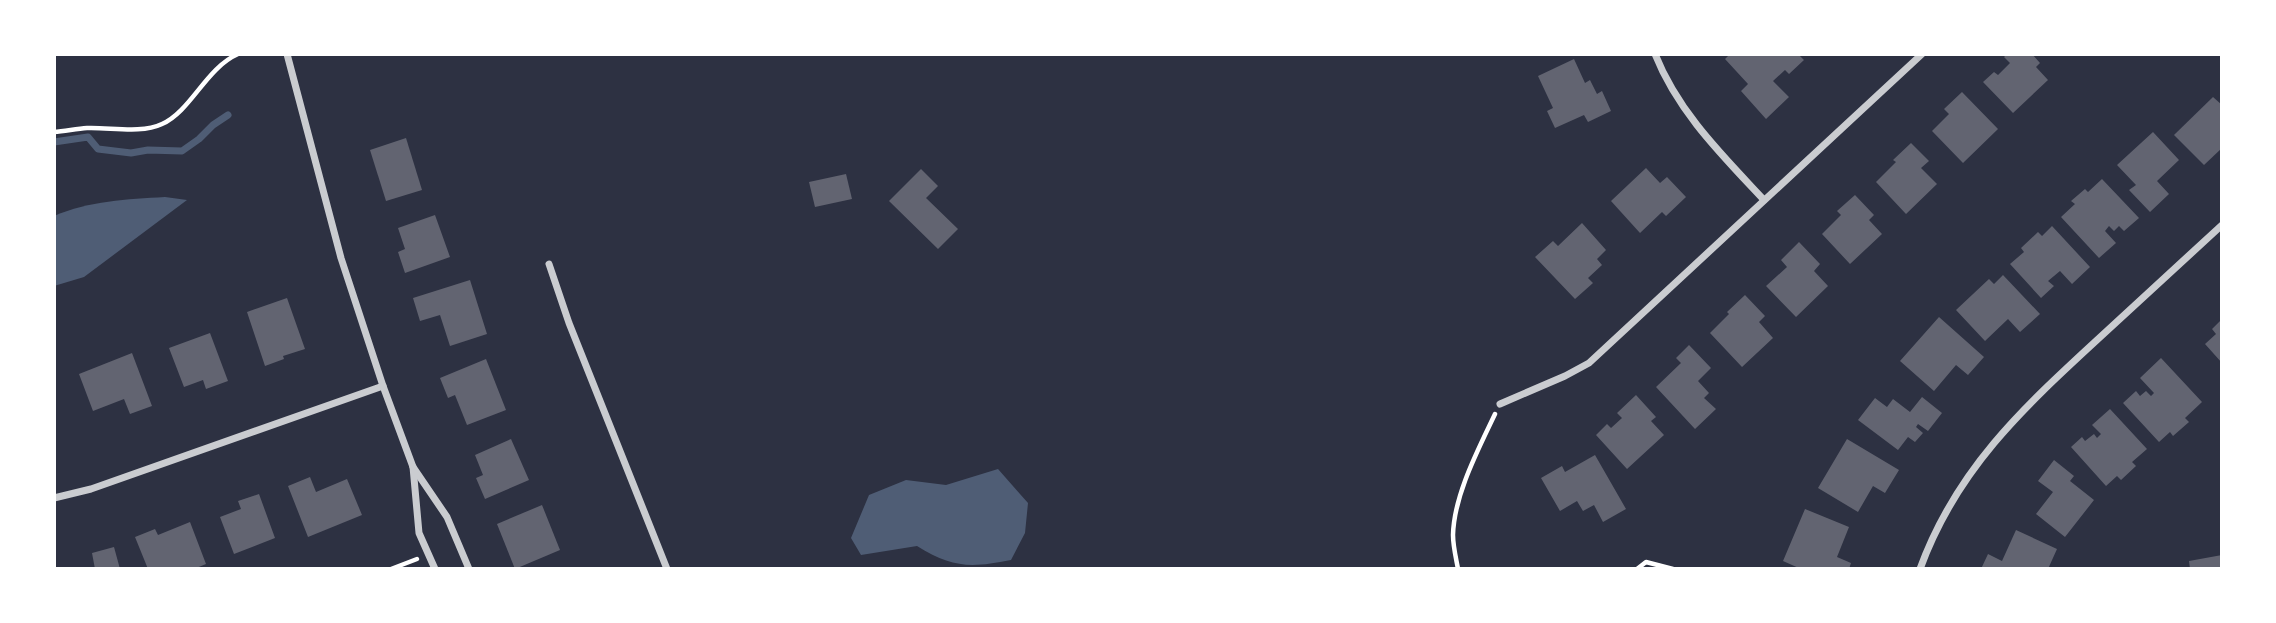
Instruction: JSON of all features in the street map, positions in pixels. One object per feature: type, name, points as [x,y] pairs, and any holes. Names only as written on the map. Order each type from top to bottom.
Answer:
[{"type":"street","points":[[287,54],[341,258],[412,467],[419,533],[435,569]]},
{"type":"street","points":[[1655,54],[1662,72],[1686,112],[1764,200]]},
{"type":"street","points":[[1500,404],[1589,363],[1922,54]]},
{"type":"street","points":[[1920,569],[1957,494],[2000,434],[2036,397],[2222,225]]},
{"type":"street","points":[[549,264],[569,323],[667,569]]},
{"type":"street","points":[[54,498],[91,489],[383,386]]},
{"type":"street","points":[[412,467],[447,517],[469,569]]},
{"type":"path","points":[[54,132],[85,128],[142,128],[162,124],[178,112],[216,69],[238,54]]},
{"type":"path","points":[[1458,569],[1453,535],[1462,490],[1500,404]]},
{"type":"path","points":[[391,569],[428,555]]},
{"type":"path","points":[[1637,569],[1646,562],[1673,569]]},
{"type":"water","points":[[165,197],[187,200],[84,277],[54,286],[54,216],[94,204]]},
{"type":"water","points":[[998,469],[1028,503],[1025,533],[1011,560],[962,564],[941,559],[917,546],[861,555],[851,538],[869,495],[906,480],[946,485]]},
{"type":"building","points":[[1730,54],[1798,54],[1804,60],[1789,74],[1785,70],[1773,81],[1789,97],[1766,119],[1741,91],[1748,84],[1725,59]]},
{"type":"building","points":[[2007,54],[2032,54],[2040,63],[2036,67],[2048,80],[2013,113],[1983,82],[1994,72],[1998,75],[2010,63],[2004,57]]},
{"type":"building","points":[[1574,59],[1585,83],[1590,80],[1597,94],[1602,91],[1611,111],[1588,122],[1584,115],[1555,128],[1547,111],[1553,108],[1538,76]]},
{"type":"building","points":[[1962,92],[1998,129],[1963,163],[1932,131],[1949,114],[1944,109]]},
{"type":"building","points":[[2213,97],[2222,105],[2222,148],[2204,165],[2174,135]]},
{"type":"building","points":[[2153,132],[2179,160],[2157,181],[2169,194],[2150,212],[2129,190],[2136,185],[2117,165]]},
{"type":"building","points":[[406,138],[422,190],[386,201],[370,150]]},
{"type":"building","points":[[1911,143],[1929,161],[1921,168],[1937,184],[1906,214],[1876,182]]},
{"type":"building","points":[[1646,168],[1660,183],[1667,177],[1686,197],[1666,216],[1662,212],[1640,233],[1611,201]]},
{"type":"building","points":[[921,169],[938,186],[926,198],[958,229],[938,249],[889,201]]},
{"type":"building","points":[[846,174],[852,199],[815,207],[809,182]]},
{"type":"building","points":[[2102,179],[2139,218],[2124,231],[2119,226],[2114,231],[2109,226],[2105,231],[2116,243],[2099,258],[2061,217],[2075,204],[2071,201],[2085,189],[2088,192]]},
{"type":"building","points":[[1855,195],[1874,215],[1869,220],[1882,234],[1850,264],[1822,234],[1841,215],[1837,211]]},
{"type":"building","points":[[435,215],[450,257],[405,273],[398,252],[405,249],[398,228]]},
{"type":"building","points":[[1582,223],[1606,250],[1597,259],[1602,265],[1588,278],[1593,283],[1575,299],[1535,257],[1553,241],[1558,246]]},
{"type":"building","points":[[2052,226],[2090,267],[2072,284],[2060,271],[2048,281],[2054,286],[2041,298],[2010,264],[2024,252],[2021,248],[2038,232],[2042,236]]},
{"type":"building","points":[[1799,242],[1820,264],[1814,271],[1828,286],[1796,317],[1766,286],[1787,267],[1781,260]]},
{"type":"building","points":[[2003,275],[2040,314],[2020,332],[2008,319],[1985,341],[1956,310],[1989,279],[1994,284]]},
{"type":"building","points":[[470,280],[487,334],[450,346],[440,315],[420,321],[413,298]]},
{"type":"building","points":[[1745,295],[1765,316],[1759,322],[1773,338],[1742,367],[1710,333]]},
{"type":"building","points":[[287,298],[305,349],[283,356],[284,359],[265,366],[247,312]]},
{"type":"building","points":[[1939,317],[1984,357],[1968,375],[1956,365],[1934,391],[1900,361]]},
{"type":"building","points":[[2222,319],[2222,363],[2205,344],[2216,334],[2212,329]]},
{"type":"building","points":[[210,333],[228,381],[206,389],[203,380],[184,387],[169,348]]},
{"type":"building","points":[[1689,345],[1711,368],[1698,381],[1709,393],[1704,398],[1716,409],[1695,429],[1656,387],[1681,363],[1676,358]]},
{"type":"building","points":[[132,353],[152,406],[130,414],[124,399],[93,411],[79,374]]},
{"type":"building","points":[[2161,358],[2202,402],[2185,418],[2189,422],[2173,436],[2170,432],[2159,442],[2123,403],[2136,391],[2140,396],[2146,391],[2151,396],[2154,393],[2140,378]]},
{"type":"building","points":[[486,359],[506,410],[467,425],[455,395],[448,398],[440,378]]},
{"type":"building","points":[[1636,395],[1656,417],[1651,421],[1664,435],[1627,469],[1596,435],[1607,424],[1611,428],[1622,418],[1617,413]]},
{"type":"building","points":[[1922,397],[1942,413],[1928,431],[1918,424],[1916,427],[1923,433],[1915,442],[1908,437],[1898,450],[1858,420],[1875,398],[1887,407],[1893,399],[1910,412]]},
{"type":"building","points":[[2110,409],[2147,449],[2132,462],[2136,466],[2121,480],[2117,476],[2106,486],[2071,447],[2082,437],[2085,441],[2094,434],[2097,438],[2101,434],[2092,425]]},
{"type":"building","points":[[511,439],[529,480],[485,499],[476,478],[483,475],[475,455]]},
{"type":"building","points":[[1847,439],[1899,470],[1885,493],[1873,486],[1858,512],[1818,488]]},
{"type":"building","points":[[1595,455],[1626,509],[1603,522],[1594,505],[1583,511],[1577,501],[1560,511],[1541,478],[1562,466],[1565,472]]},
{"type":"building","points":[[2054,460],[2074,476],[2070,481],[2094,500],[2065,537],[2036,514],[2053,492],[2038,481]]},
{"type":"building","points":[[310,477],[316,492],[347,479],[362,515],[308,537],[288,486]]},
{"type":"building","points":[[259,494],[275,538],[234,554],[220,517],[241,509],[238,501]]},
{"type":"building","points":[[542,505],[560,550],[515,569],[497,524]]},
{"type":"building","points":[[1805,509],[1849,527],[1837,557],[1851,563],[1849,569],[1801,569],[1783,561]]},
{"type":"building","points":[[190,522],[206,564],[194,569],[148,569],[135,537],[155,529],[158,535]]},
{"type":"building","points":[[2016,530],[2057,549],[2048,569],[1981,569],[1988,554],[2002,561]]},
{"type":"building","points":[[114,547],[120,569],[95,569],[92,553]]},
{"type":"building","points":[[2222,555],[2222,569],[2190,569],[2189,561]]},
{"type":"waterway","points":[[54,142],[88,137],[98,149],[131,153],[148,150],[182,151],[228,115]]}]
